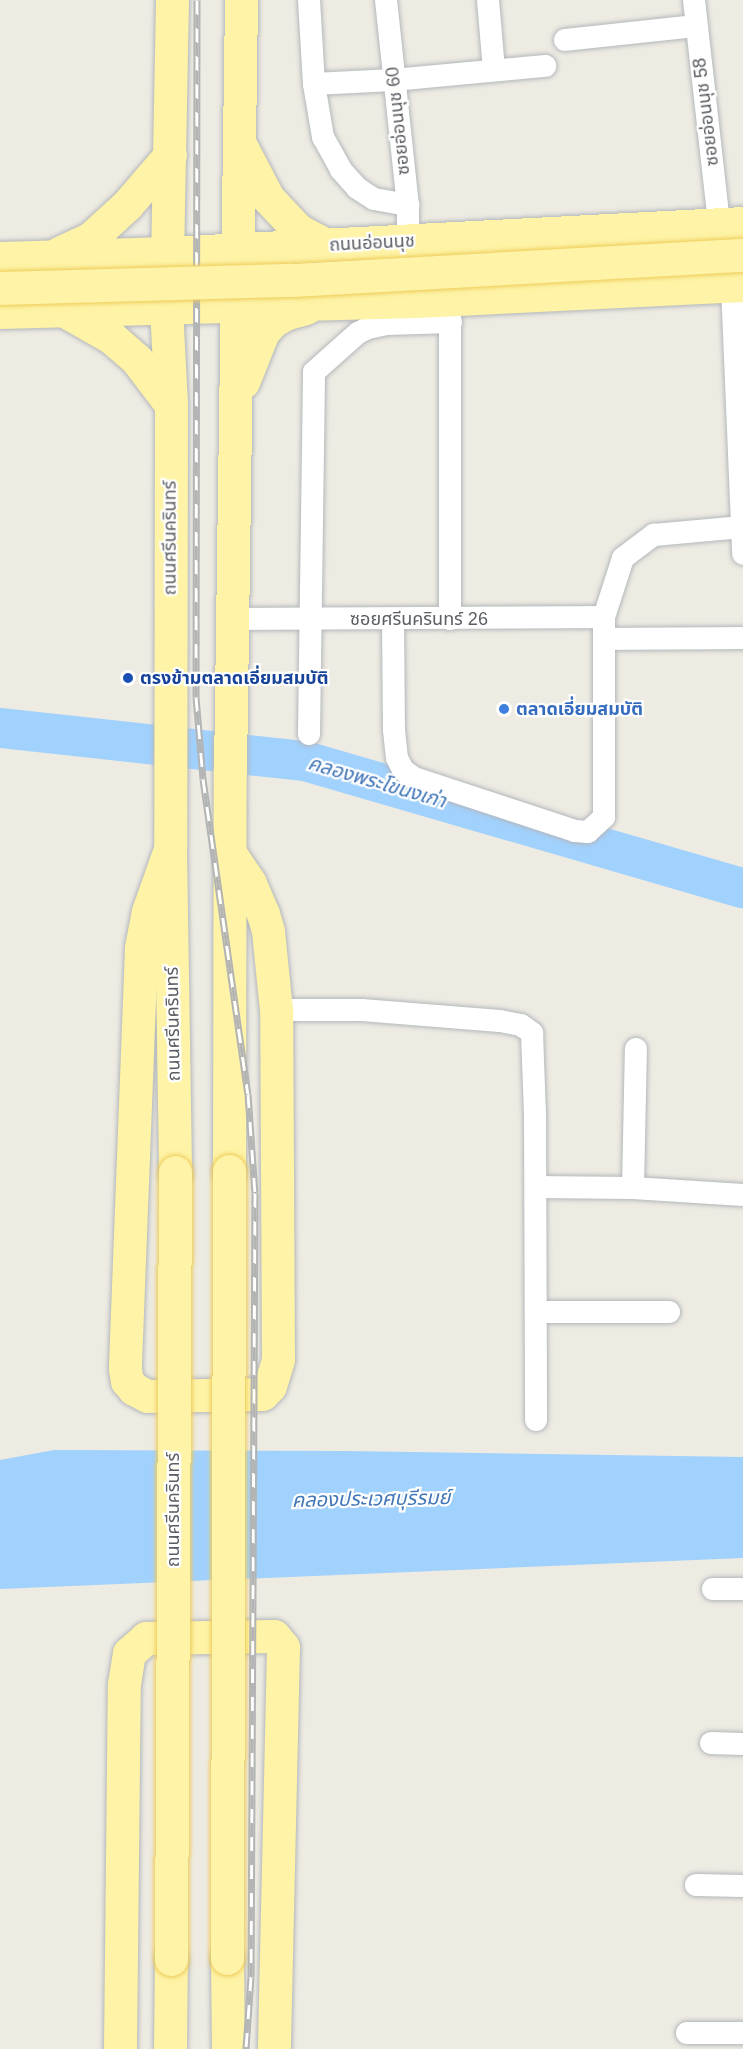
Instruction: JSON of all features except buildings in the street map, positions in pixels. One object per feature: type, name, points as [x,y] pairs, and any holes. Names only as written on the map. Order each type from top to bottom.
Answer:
[{"type":"main road","name":"ถนนศรีนครินทร์","points":[[170,2049],[175,1172],[169,690],[171,405],[166,308],[171,0]]},
{"type":"main road","points":[[228,2049],[226,1958],[229,852],[241,0]]},
{"type":"main road","points":[[239,142],[268,198],[298,230],[326,245]]},
{"type":"main road","points":[[55,255],[91,238],[127,205],[170,155]]},
{"type":"main road","name":"ถนนอ่อนนุช","points":[[0,258],[408,242],[731,223]]},
{"type":"main road","points":[[408,242],[397,251],[391,265],[398,281],[416,301]]},
{"type":"main road","name":"ถนนอ่อนนุช","points":[[0,288],[293,280],[743,255]]},
{"type":"main road","points":[[0,312],[416,301],[450,310],[738,286]]},
{"type":"main road","points":[[235,408],[250,359],[263,333],[273,321],[285,314],[326,303]]},
{"type":"main road","points":[[63,310],[112,338],[137,360],[171,405]]},
{"type":"main road","points":[[170,849],[148,911],[141,948],[125,1369],[127,1381],[134,1389],[147,1396],[262,1394],[270,1386],[278,1359],[276,1010],[268,931],[263,914],[250,883],[229,852]]},
{"type":"main road","points":[[120,2049],[124,1684],[129,1653],[137,1643],[146,1638],[274,1636],[283,1647],[274,2049]]},
{"type":"street","points":[[309,0],[314,84],[323,137],[342,170],[357,188],[374,199],[408,205]]},
{"type":"street","name":"ซอยอ่อนนุช 60","points":[[386,0],[408,205],[408,242]]},
{"type":"street","points":[[488,0],[494,70]]},
{"type":"street","name":"ซอยอ่อนนุช 58","points":[[694,0],[696,26],[731,223]]},
{"type":"street","points":[[565,40],[696,26]]},
{"type":"street","points":[[314,84],[393,80],[545,66]]},
{"type":"street","points":[[738,286],[743,554]]},
{"type":"street","points":[[309,734],[314,372],[357,333],[368,328],[450,310],[450,619]]},
{"type":"street","points":[[393,620],[394,730],[397,758],[403,770],[414,778],[575,831],[588,832],[604,817],[604,617],[623,558],[654,535],[742,527]]},
{"type":"street","name":"ซอยศรีนครินทร์ 26","points":[[233,619],[393,620],[604,617]]},
{"type":"street","points":[[604,639],[743,638]]},
{"type":"street","points":[[276,1010],[362,1010],[521,1025],[532,1033],[536,1187],[536,1420]]},
{"type":"street","points":[[633,1188],[636,1049]]},
{"type":"street","points":[[536,1187],[633,1188],[743,1195]]},
{"type":"street","points":[[536,1312],[669,1312]]},
{"type":"street","points":[[713,1589],[743,1588]]},
{"type":"street","points":[[711,1743],[743,1744]]},
{"type":"street","points":[[696,1885],[743,1886]]},
{"type":"street","points":[[687,2033],[743,2033]]},
{"type":"water","name":"คลองประเวศบุรีรมย์","points":[[54,1450],[344,1451],[743,1457],[743,1558],[0,1589],[0,1460]]},
{"type":"waterway","name":"คลองพระโขนงเก่า","points":[[0,728],[305,761],[743,888]]},
{"type":"railway","points":[[197,0],[196,697],[203,779],[248,1094],[255,1193],[251,1977],[246,2049]]},
{"type":"place","name":"ตรงข้ามตลาดเอี่ยมสมบัติ","points":[[128,678]]},
{"type":"place","name":"ตลาดเอี่ยมสมบัติ","points":[[504,709]]}]
